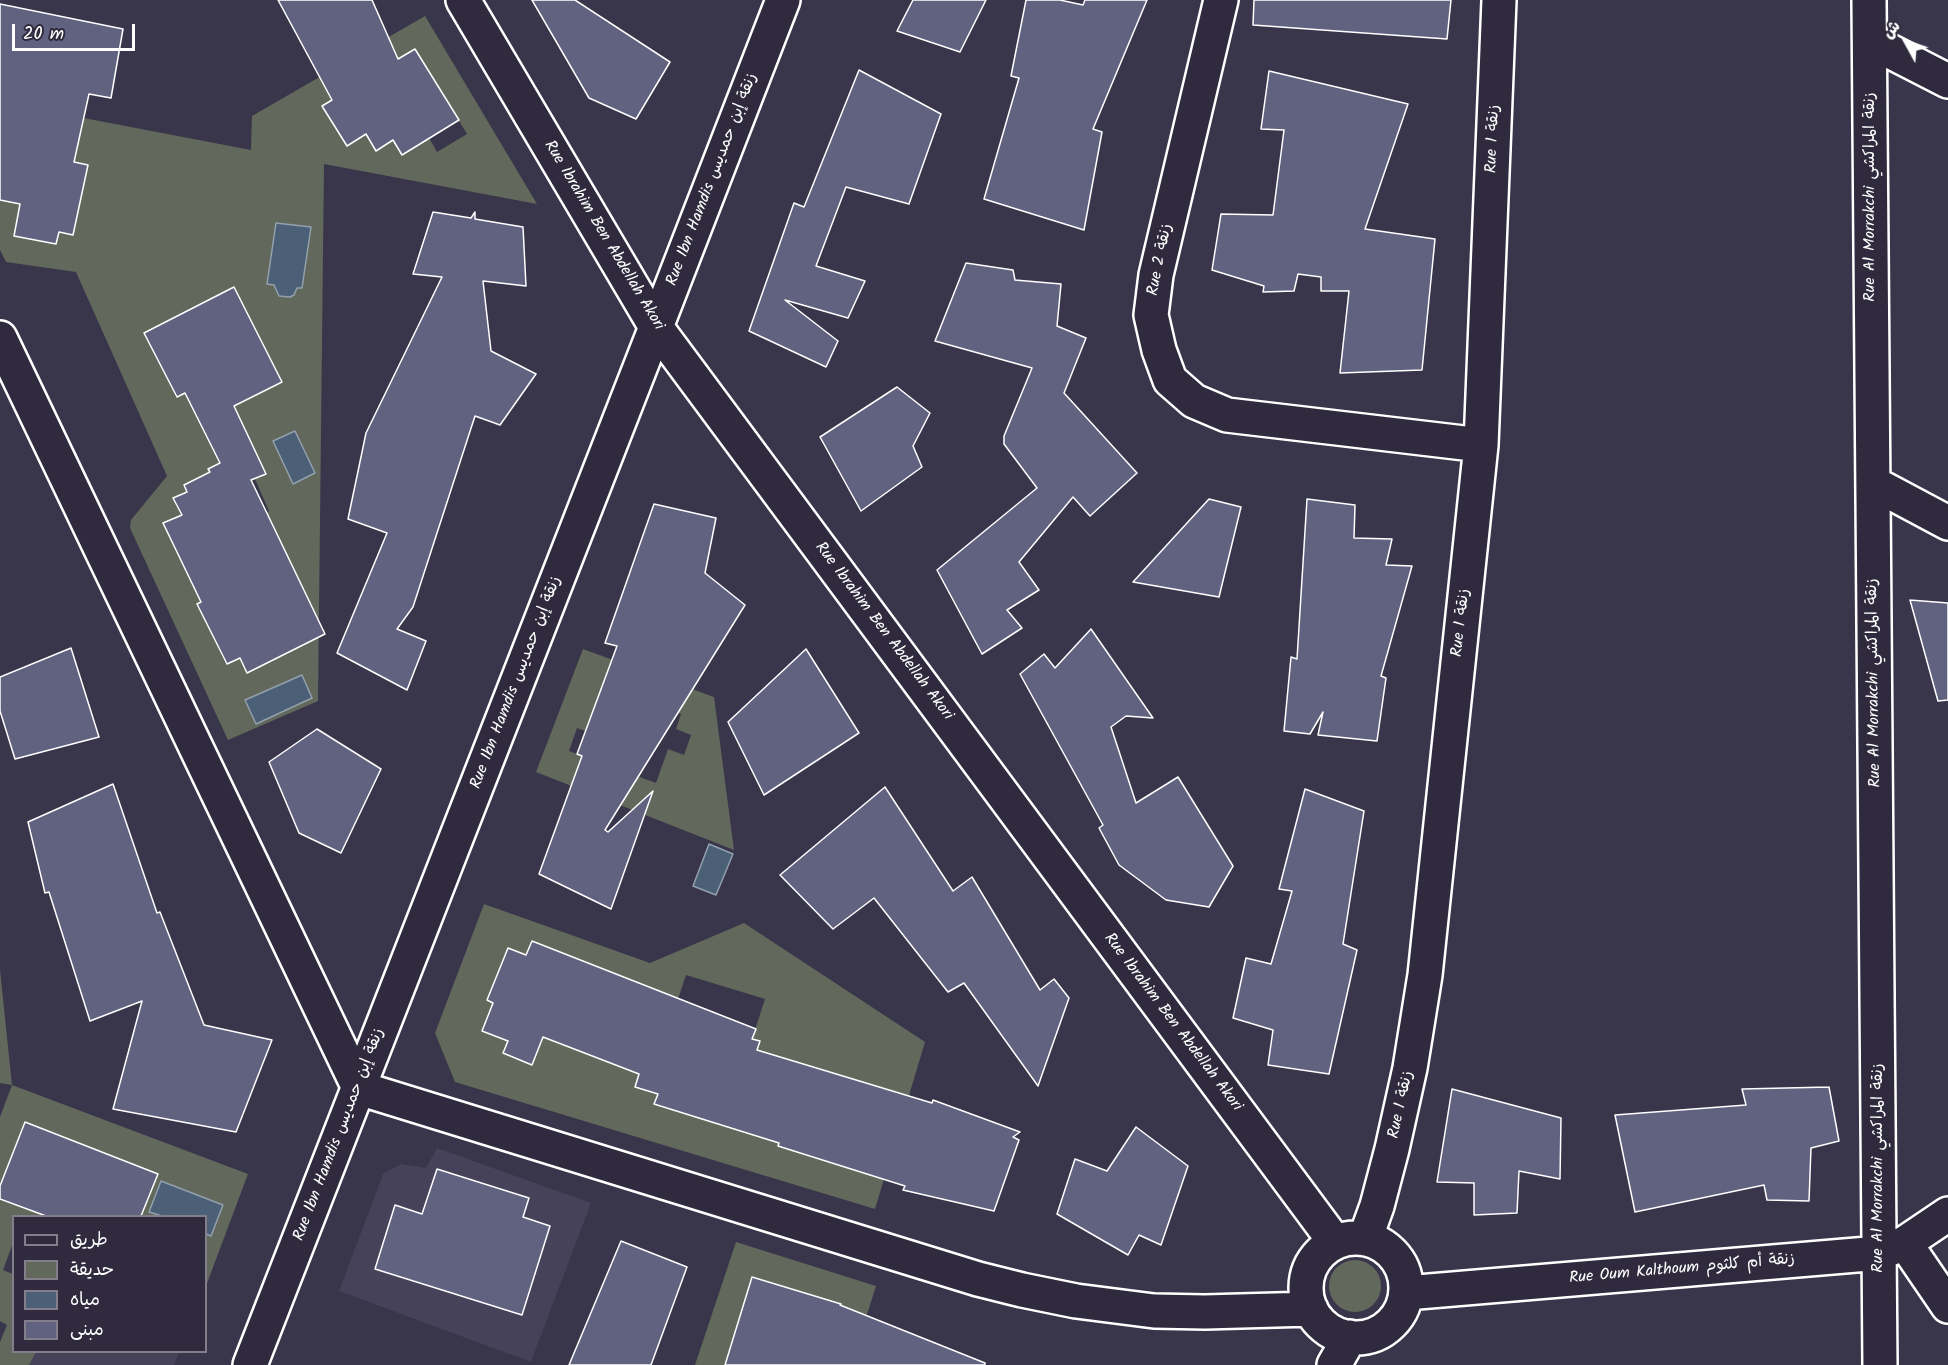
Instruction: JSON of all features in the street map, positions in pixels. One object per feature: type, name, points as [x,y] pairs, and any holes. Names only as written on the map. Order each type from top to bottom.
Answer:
[{"type":"street","name":"Rue Ibrahim Ben Abdellah Akori","points":[[463,0],[656,327],[1350,1241]]},
{"type":"street","name":"Rue Ibn Hamdis زنقة إبن حمديس","points":[[250,1365],[783,0]]},
{"type":"street","name":"Rue 2 زنقة","points":[[1221,0],[1156,274],[1151,315],[1159,350],[1170,380],[1194,401],[1227,415],[1481,445]]},
{"type":"street","name":"Rue 1 زنقة","points":[[1350,1241],[1377,1206],[1410,1068],[1425,975],[1481,445],[1499,0]]},
{"type":"street","name":"Rue Al Morrakchi زنقة المراكشي","points":[[1869,0],[1874,483],[1892,1249],[1880,1365]]},
{"type":"street","points":[[1870,40],[1948,81]]},
{"type":"street","points":[[0,338],[359,1088],[978,1279],[1022,1290],[1076,1301],[1154,1311],[1311,1309]]},
{"type":"street","points":[[1874,483],[1948,523]]},
{"type":"street","points":[[1948,1214],[1892,1249],[1948,1306]]},
{"type":"street","points":[[1350,1241],[1379,1243],[1391,1252],[1400,1264],[1405,1278],[1406,1293],[1402,1308],[1393,1322],[1381,1332],[1366,1337],[1342,1351],[1334,1333],[1320,1323],[1311,1309],[1306,1294],[1307,1278],[1313,1264],[1323,1251],[1350,1241]]},
{"type":"street","name":"Rue Oum Kalthoum زنقة أم كلثوم","points":[[1406,1293],[1892,1249]]},
{"type":"shaded area","points":[[437,1148],[591,1203],[531,1362],[339,1291],[383,1174],[401,1164],[426,1168]]},
{"type":"shaded area","points":[[35,1353],[179,1353],[174,1365],[29,1365]]},
{"type":"green space","points":[[425,16],[537,204],[324,164],[318,701],[228,740],[130,528],[131,520],[167,476],[76,272],[6,262],[0,250],[0,200],[20,204],[14,236],[56,244],[59,232],[73,235],[88,165],[74,162],[0,102],[251,150],[252,116]],"holes":[[[415,49],[467,134],[437,152],[429,138],[393,140],[376,150],[366,134],[347,145],[322,106]],[[234,287],[282,382],[185,393],[176,397],[145,333]],[[253,447],[266,474],[255,479],[269,511],[250,520],[164,523],[181,515],[173,498],[187,492],[184,485],[210,472],[209,468]],[[242,582],[247,672],[240,658],[226,664],[197,604]]]},
{"type":"green space","points":[[583,649],[714,697],[734,850],[536,772]],"holes":[[[603,686],[681,714],[676,729],[691,735],[684,755],[668,749],[656,783],[569,751],[577,728],[585,731]]]},
{"type":"green space","points":[[484,904],[650,963],[744,923],[925,1042],[875,1209],[455,1082],[435,1033]],"holes":[[[532,941],[621,976],[590,1055],[551,1040],[558,1023],[550,1020],[532,1065],[504,1053],[508,1041],[482,1031],[493,1003],[487,1000],[508,949],[526,955]],[[686,975],[765,999],[752,1039],[732,1128],[655,1104],[674,1011]]]},
{"type":"green space","points":[[0,970],[12,1085],[0,1083]]},
{"type":"green space","points":[[12,1085],[248,1174],[207,1283],[207,1234],[211,1235],[222,1205],[150,1211],[160,1215],[141,1215],[158,1174],[26,1122],[0,1186],[0,1117]]},
{"type":"green space","points":[[0,1199],[43,1215],[12,1215],[12,1246],[3,1270],[12,1274],[12,1353],[35,1353],[29,1365],[0,1365],[0,1342],[7,1325],[0,1321]]},
{"type":"green space","points":[[736,1242],[876,1286],[851,1365],[832,1333],[841,1304],[752,1277],[725,1365],[695,1365]]},
{"type":"green space","points":[[1350,1260],[1360,1260],[1374,1267],[1381,1286],[1374,1305],[1360,1312],[1350,1312],[1340,1308],[1333,1301],[1329,1291],[1329,1281],[1333,1271],[1340,1264]]},
{"type":"water","points":[[276,223],[311,227],[302,288],[297,288],[294,295],[290,297],[279,296],[274,285],[267,284]]},
{"type":"water","points":[[295,431],[315,473],[293,484],[273,441]]},
{"type":"water","points":[[302,675],[312,698],[256,724],[245,700]]},
{"type":"water","points":[[709,844],[733,854],[716,895],[693,886]]},
{"type":"water","points":[[161,1181],[223,1205],[211,1236],[207,1234],[207,1215],[159,1215],[149,1212]]},
{"type":"building","points":[[278,0],[372,0],[398,59],[415,49],[459,120],[402,155],[393,140],[376,151],[366,134],[347,146],[322,106],[332,100]]},
{"type":"building","points":[[532,0],[575,0],[670,62],[636,119],[589,98]]},
{"type":"building","points":[[913,0],[986,0],[960,52],[897,31]]},
{"type":"building","points":[[1026,0],[1060,0],[1083,5],[1085,0],[1147,0],[1093,129],[1102,132],[1084,230],[984,199],[1019,78],[1011,76]]},
{"type":"building","points":[[1254,0],[1451,0],[1447,39],[1253,25]]},
{"type":"building","points":[[0,4],[123,29],[111,98],[89,94],[74,162],[88,165],[73,235],[59,232],[56,244],[14,236],[20,204],[0,200]]},
{"type":"building","points":[[859,70],[941,114],[909,204],[846,187],[816,266],[865,281],[848,318],[785,300],[838,341],[826,367],[749,331],[794,203],[804,207]]},
{"type":"building","points":[[1269,71],[1408,104],[1365,229],[1435,239],[1422,370],[1340,373],[1349,291],[1321,291],[1321,277],[1298,274],[1294,291],[1263,292],[1264,286],[1212,270],[1221,214],[1273,215],[1284,130],[1261,129]]},
{"type":"building","points":[[433,212],[471,218],[475,212],[475,219],[523,227],[526,286],[483,281],[491,351],[536,374],[500,425],[475,416],[413,607],[397,629],[426,641],[407,690],[337,653],[387,533],[348,519],[366,433],[442,277],[413,274]]},
{"type":"building","points":[[966,263],[1013,270],[1015,280],[1061,284],[1057,326],[1086,338],[1064,393],[1137,473],[1090,516],[1073,497],[1019,562],[1039,590],[1007,610],[1022,628],[982,654],[937,570],[1037,488],[1004,444],[1004,436],[1032,368],[935,341]]},
{"type":"building","points":[[234,287],[282,382],[234,406],[266,474],[251,480],[325,634],[247,673],[240,658],[227,664],[197,604],[201,602],[163,523],[182,515],[173,498],[187,492],[184,485],[210,472],[208,469],[220,463],[185,393],[177,397],[144,333]]},
{"type":"building","points":[[897,387],[930,413],[913,446],[922,467],[861,511],[820,437]]},
{"type":"building","points":[[1209,499],[1241,507],[1219,597],[1133,582]]},
{"type":"building","points":[[1307,499],[1355,505],[1354,538],[1392,539],[1386,565],[1412,566],[1381,676],[1386,678],[1377,741],[1318,735],[1323,712],[1310,734],[1284,731],[1291,657],[1297,659]]},
{"type":"building","points":[[654,504],[716,518],[705,573],[745,605],[605,830],[608,832],[653,791],[611,909],[539,874],[582,756],[577,754],[617,646],[605,643]]},
{"type":"building","points":[[1910,600],[1948,603],[1948,700],[1938,701]]},
{"type":"building","points":[[1091,629],[1153,718],[1126,716],[1111,727],[1136,803],[1178,777],[1233,866],[1209,907],[1166,900],[1119,865],[1099,828],[1103,825],[1020,674],[1044,654],[1055,668]]},
{"type":"building","points":[[71,648],[99,737],[15,759],[0,711],[0,677]]},
{"type":"building","points":[[806,649],[859,733],[764,795],[728,722]]},
{"type":"building","points":[[317,729],[381,769],[341,853],[299,833],[269,762]]},
{"type":"building","points":[[113,784],[157,913],[160,912],[204,1025],[272,1040],[236,1132],[113,1109],[142,1001],[90,1021],[49,892],[45,893],[28,822]]},
{"type":"building","points":[[885,787],[953,891],[972,877],[1040,990],[1054,979],[1069,998],[1038,1086],[964,983],[948,992],[874,898],[833,929],[780,875]]},
{"type":"building","points":[[1305,789],[1364,811],[1343,944],[1357,950],[1329,1074],[1268,1065],[1273,1030],[1233,1018],[1246,958],[1271,964],[1292,891],[1279,889]]},
{"type":"building","points":[[532,941],[756,1029],[752,1039],[760,1041],[757,1050],[932,1103],[933,1100],[1020,1132],[1013,1137],[1019,1140],[994,1211],[903,1190],[905,1186],[654,1104],[658,1094],[635,1087],[639,1074],[543,1037],[532,1065],[503,1053],[508,1041],[482,1031],[493,1003],[487,1000],[508,948],[526,955]]},
{"type":"building","points":[[1829,1087],[1839,1141],[1811,1148],[1809,1201],[1767,1200],[1764,1185],[1635,1212],[1615,1115],[1746,1105],[1742,1089]]},
{"type":"building","points":[[1452,1089],[1561,1118],[1560,1179],[1519,1171],[1517,1213],[1474,1215],[1474,1183],[1437,1182]]},
{"type":"building","points":[[25,1122],[158,1174],[141,1215],[43,1215],[0,1199],[0,1186]]},
{"type":"building","points":[[1136,1127],[1188,1166],[1161,1245],[1139,1235],[1128,1255],[1057,1214],[1075,1159],[1107,1171]]},
{"type":"building","points":[[437,1169],[529,1198],[523,1217],[550,1226],[522,1315],[375,1269],[395,1205],[422,1214]]},
{"type":"building","points":[[621,1241],[687,1267],[651,1365],[569,1365]]},
{"type":"building","points":[[752,1277],[841,1304],[985,1363],[985,1365],[725,1365]]}]
